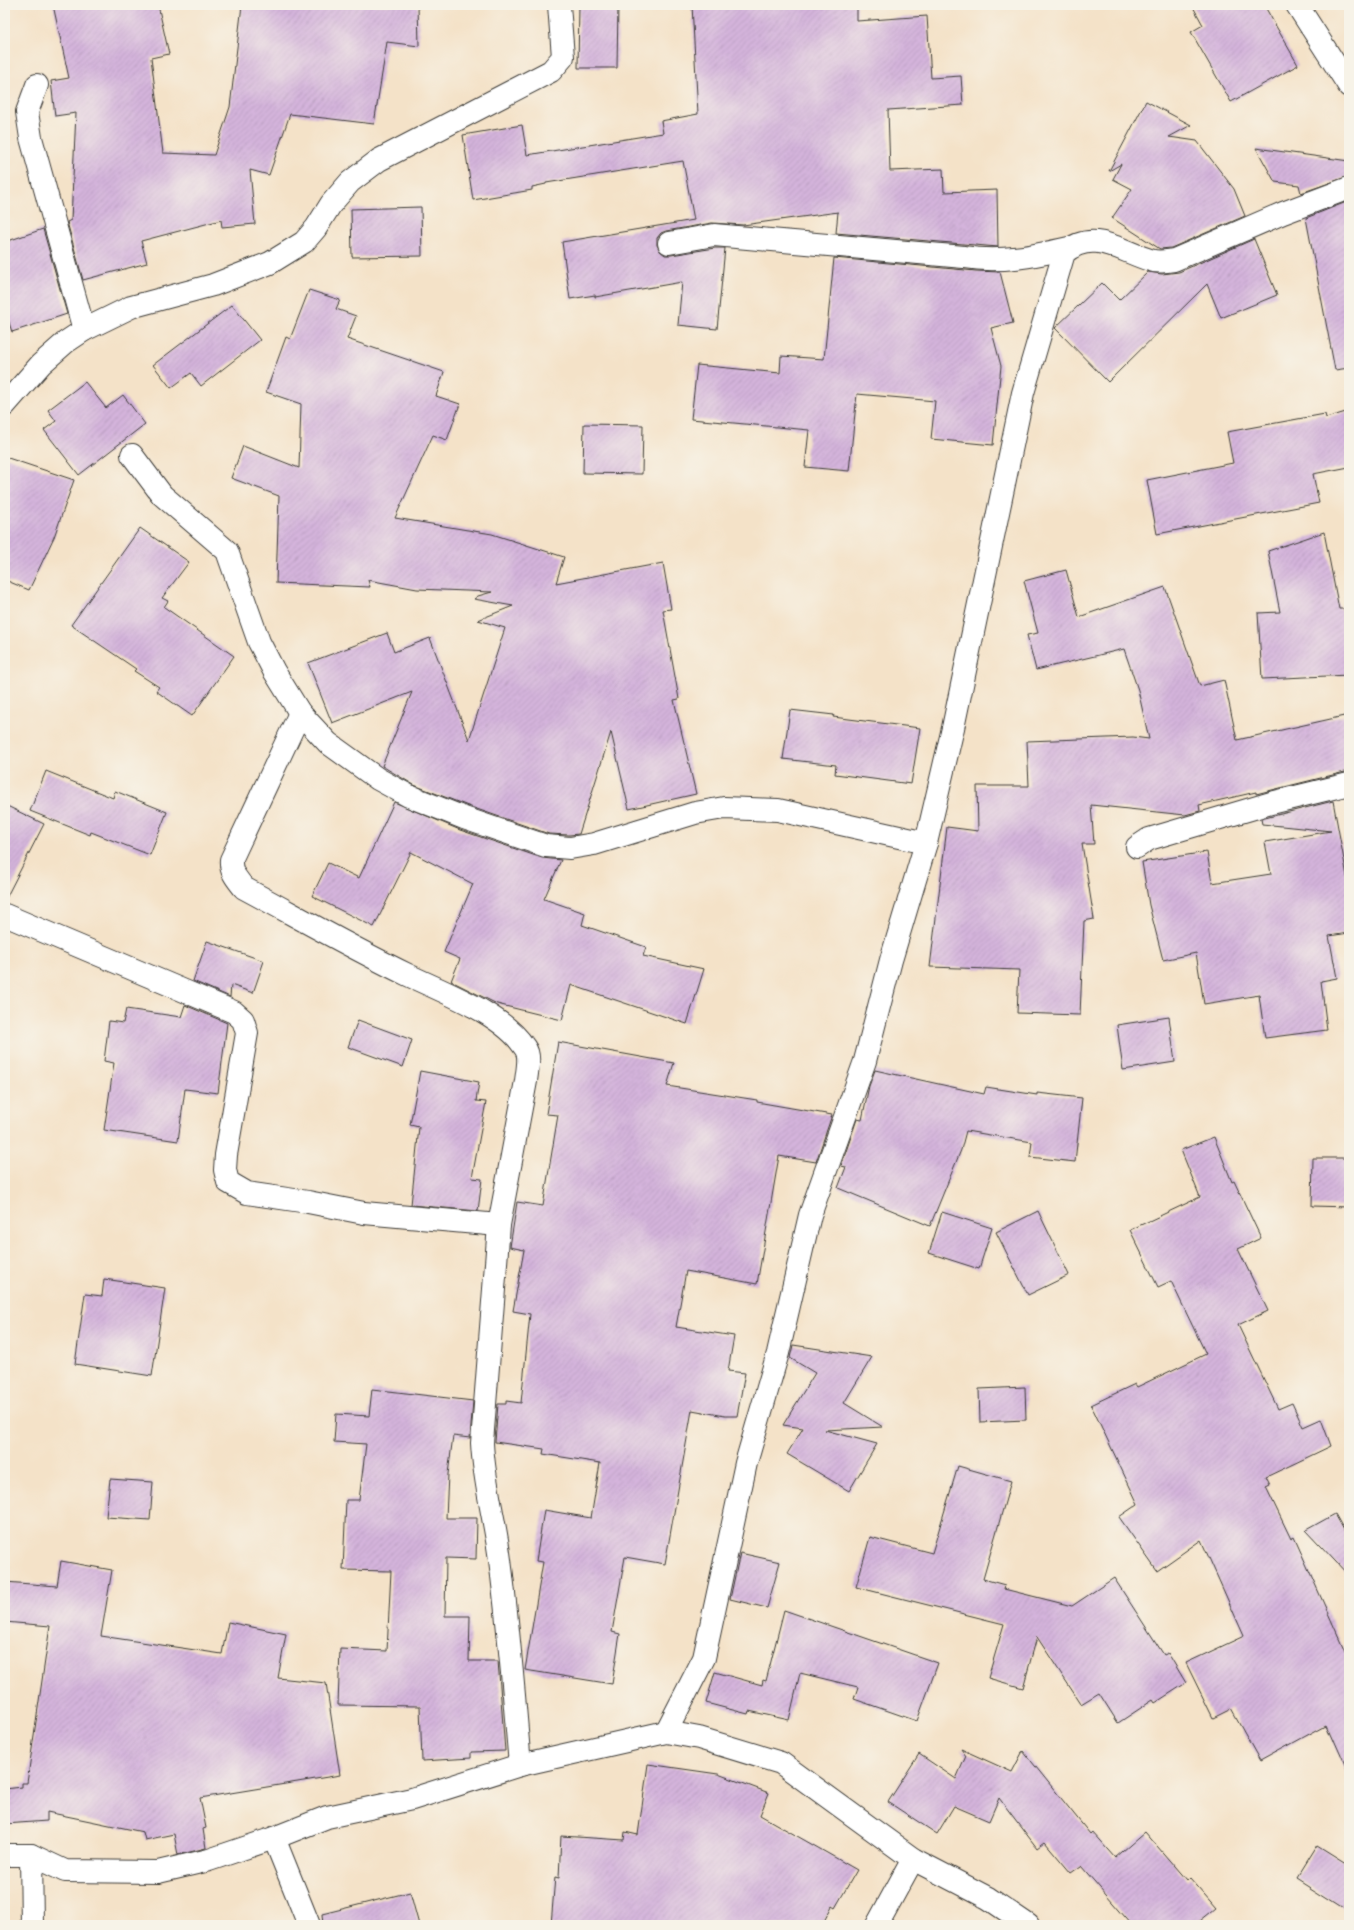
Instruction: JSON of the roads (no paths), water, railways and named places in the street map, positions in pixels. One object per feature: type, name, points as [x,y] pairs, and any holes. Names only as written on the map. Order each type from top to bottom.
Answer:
[{"type":"street","points":[[5,405],[41,364],[66,342],[84,330],[131,307],[213,285],[270,263],[304,242],[350,182],[379,160],[551,71],[563,57],[559,5]]},
{"type":"street","points":[[1297,5],[1349,86]]},
{"type":"street","points":[[37,85],[27,112],[31,138],[84,330]]},
{"type":"street","points":[[669,243],[714,235],[983,260],[1026,258],[1093,241],[1115,246],[1151,261],[1162,262],[1174,260],[1284,213],[1349,188]]},
{"type":"street","points":[[666,1732],[704,1658],[746,1463],[778,1353],[810,1215],[865,1061],[891,960],[926,843],[953,728],[1023,393],[1056,275],[1064,253],[1069,248]]},
{"type":"street","points":[[132,455],[162,496],[227,551],[259,642],[274,671],[300,713],[328,742],[378,779],[410,796],[464,818],[546,846],[570,848],[594,844],[695,813],[724,808],[778,810],[926,843]]},
{"type":"street","points":[[300,713],[231,860],[230,867],[244,888],[408,975],[455,996],[503,1025],[526,1049],[528,1056],[526,1081],[499,1225],[482,1443],[484,1472],[500,1557],[505,1599],[520,1765]]},
{"type":"street","points":[[1137,847],[1149,839],[1271,804],[1349,784]]},
{"type":"street","points":[[5,915],[234,1012],[243,1020],[247,1034],[226,1155],[225,1170],[228,1182],[246,1193],[308,1202],[364,1213],[499,1225]]},
{"type":"street","points":[[5,1856],[31,1855],[65,1871],[158,1872],[209,1860],[274,1838],[327,1817],[412,1799],[520,1765],[666,1732],[699,1738],[781,1763],[913,1859],[988,1898],[1028,1925]]},
{"type":"street","points":[[274,1838],[309,1925]]},
{"type":"street","points":[[31,1855],[32,1925]]},
{"type":"street","points":[[877,1925],[913,1859]]}]
